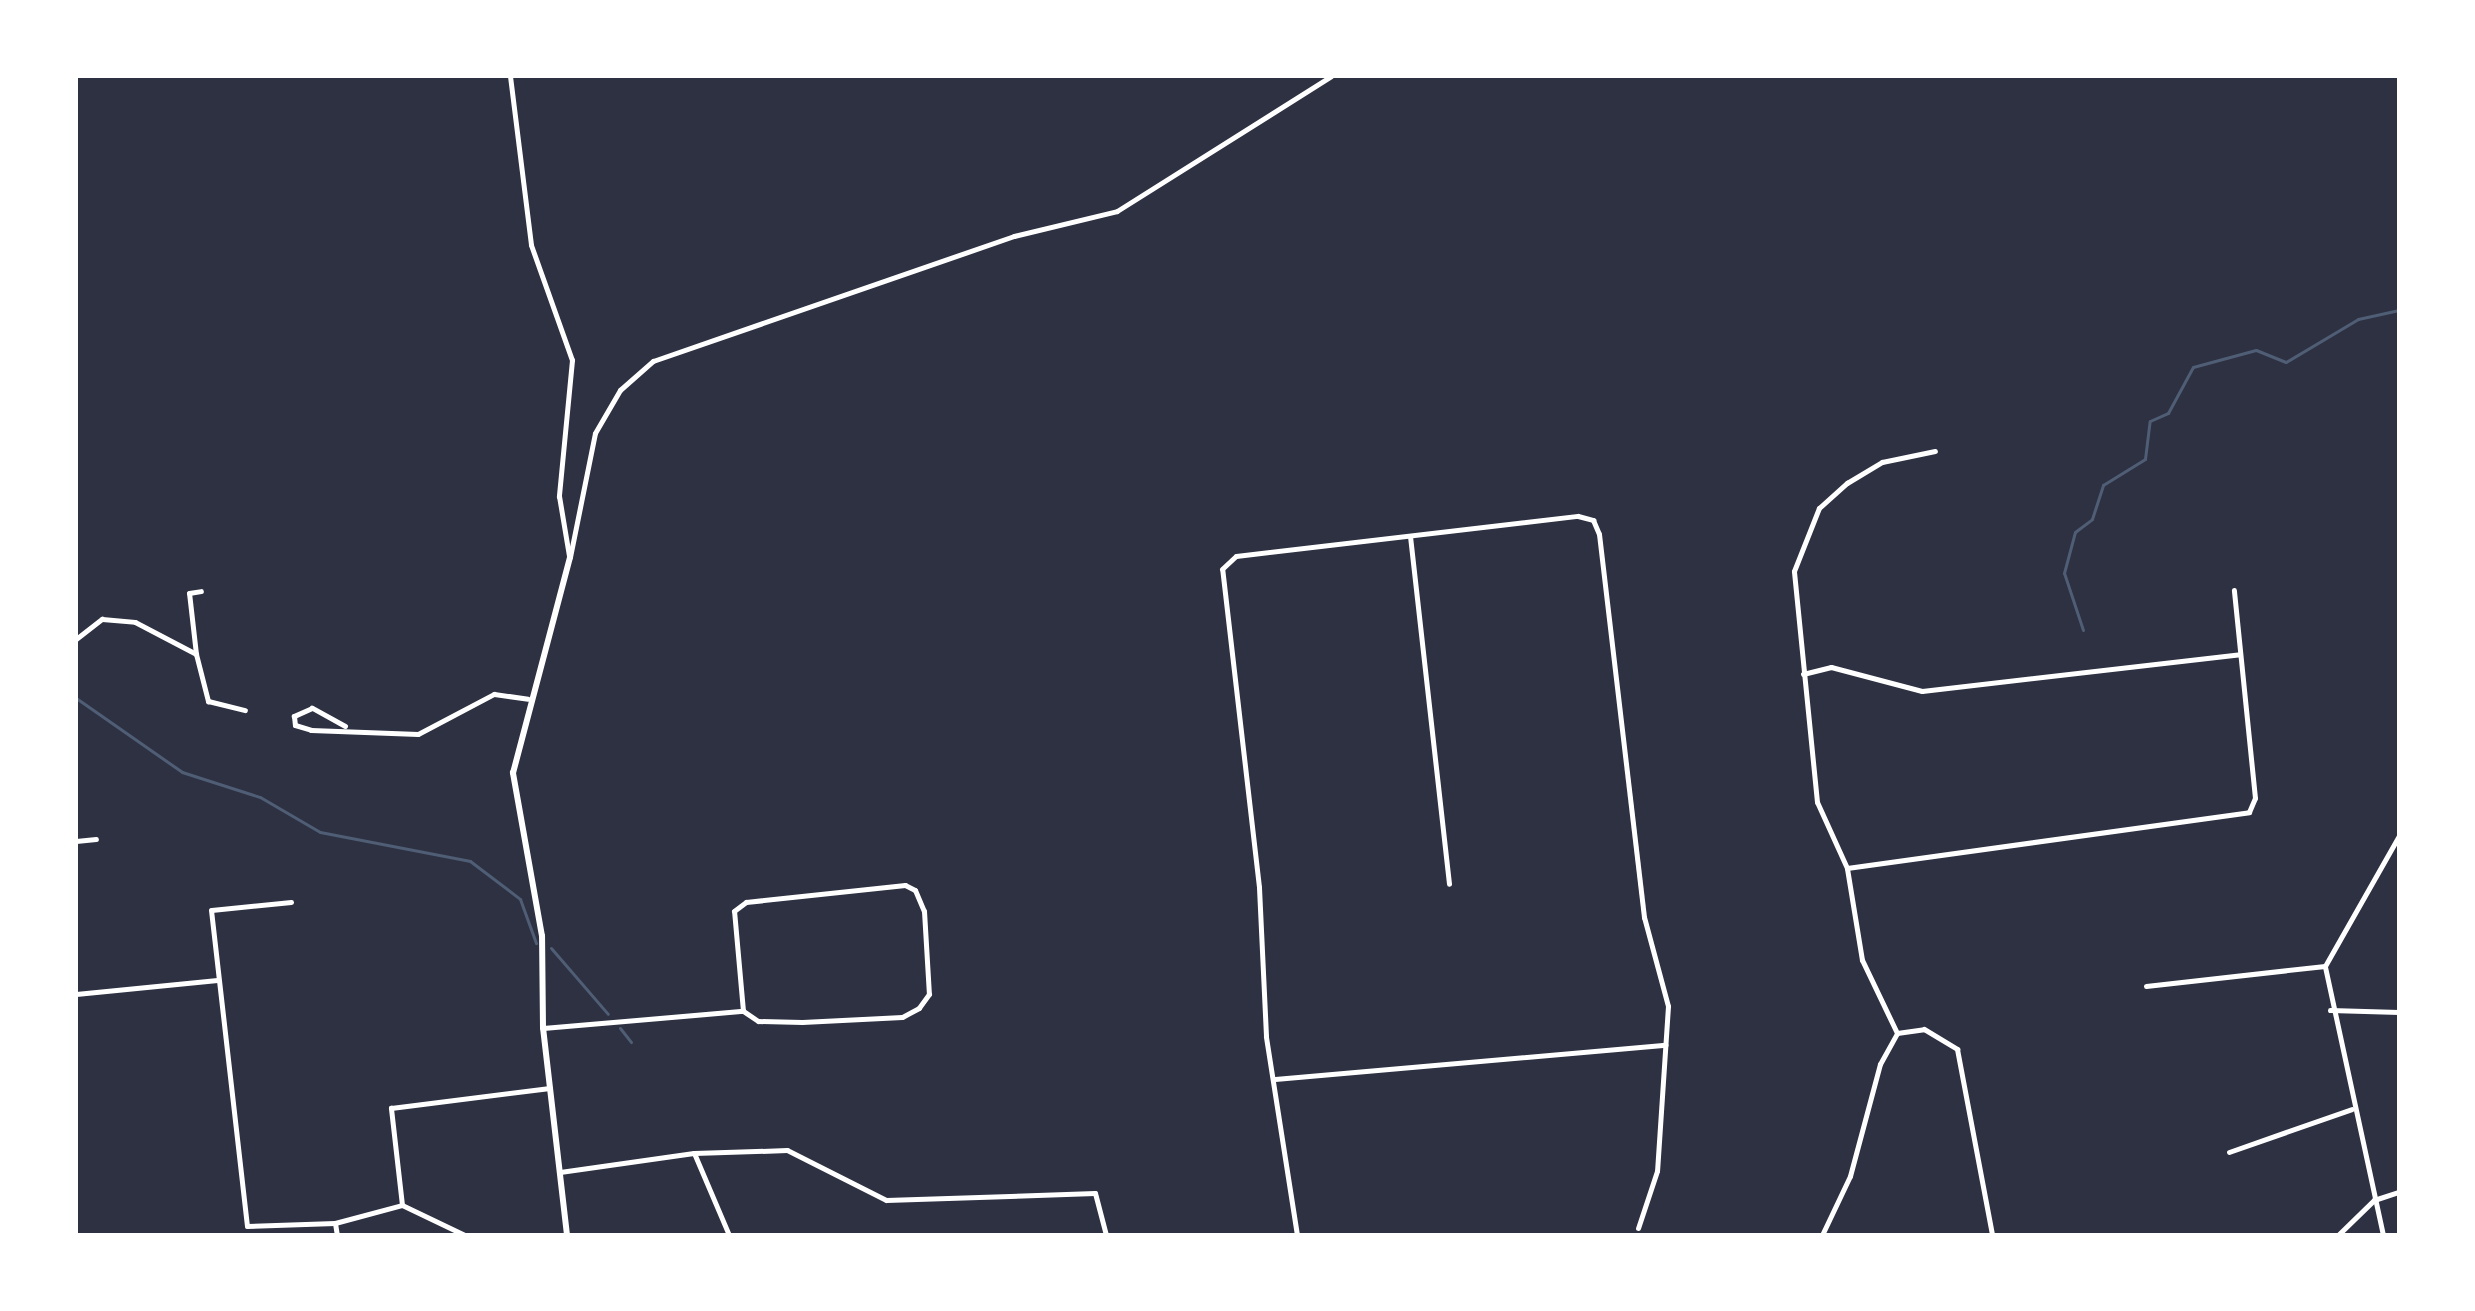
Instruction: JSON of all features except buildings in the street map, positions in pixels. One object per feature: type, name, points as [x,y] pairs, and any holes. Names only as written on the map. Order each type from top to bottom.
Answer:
[{"type":"street","points":[[510,76],[531,245],[572,360],[559,496],[570,557]]},
{"type":"street","points":[[567,1235],[543,1028],[541,922],[513,773],[528,699],[570,557],[595,433],[620,390],[653,361],[1014,236],[1117,211],[1331,76]]},
{"type":"street","points":[[1897,1033],[1862,960],[1847,868],[1817,802],[1794,571],[1819,508],[1861,473],[1935,451]]},
{"type":"street","points":[[1297,1235],[1275,1079],[1223,579],[1236,556],[1578,516],[1593,520],[1599,534],[1644,917],[1668,1006],[1657,1171],[1638,1228]]},
{"type":"street","points":[[1410,536],[1449,884]]},
{"type":"street","points":[[1847,868],[2249,812],[2255,798],[2234,590]]},
{"type":"street","points":[[201,591],[189,593],[203,697],[245,710]]},
{"type":"street","points":[[76,639],[102,619],[121,617],[196,654]]},
{"type":"street","points":[[1803,674],[1831,667],[1922,691],[2240,654]]},
{"type":"street","points":[[345,726],[312,708],[294,716],[295,725],[311,730],[345,726],[418,734],[494,694],[528,699]]},
{"type":"street","points":[[2383,1235],[2330,1010],[2325,966],[2399,836]]},
{"type":"street","points":[[76,841],[96,839]]},
{"type":"street","points":[[543,1028],[743,1011],[758,1021],[902,1017],[919,1008],[929,994],[924,911],[915,890],[885,886],[746,902],[734,911],[743,1011]]},
{"type":"street","points":[[291,902],[211,910],[241,1216],[258,1231],[335,1223],[402,1205],[465,1235]]},
{"type":"street","points":[[2146,986],[2325,966]]},
{"type":"street","points":[[76,994],[217,980]]},
{"type":"street","points":[[2330,1010],[2399,1012]]},
{"type":"street","points":[[1897,1033],[1924,1029],[1957,1049],[1992,1235]]},
{"type":"street","points":[[1822,1235],[1850,1176],[1880,1064],[1897,1033]]},
{"type":"street","points":[[1275,1079],[1666,1045]]},
{"type":"street","points":[[402,1205],[391,1108],[550,1088]]},
{"type":"street","points":[[2229,1152],[2352,1109]]},
{"type":"street","points":[[560,1172],[694,1153],[787,1150],[886,1200],[1101,1197],[1106,1235]]},
{"type":"street","points":[[694,1153],[729,1235]]},
{"type":"street","points":[[2338,1235],[2374,1200],[2399,1192]]},
{"type":"street","points":[[335,1223],[337,1235]]},
{"type":"waterway","points":[[2083,630],[2064,573],[2075,532],[2092,519],[2103,485],[2145,459],[2150,421],[2168,413],[2193,367],[2256,350],[2286,362],[2358,319],[2399,310]]},
{"type":"waterway","points":[[76,698],[182,772],[260,797],[320,832],[470,861],[520,899],[536,943]]},
{"type":"waterway","points":[[551,948],[608,1014]]},
{"type":"waterway","points":[[620,1028],[631,1042]]}]
